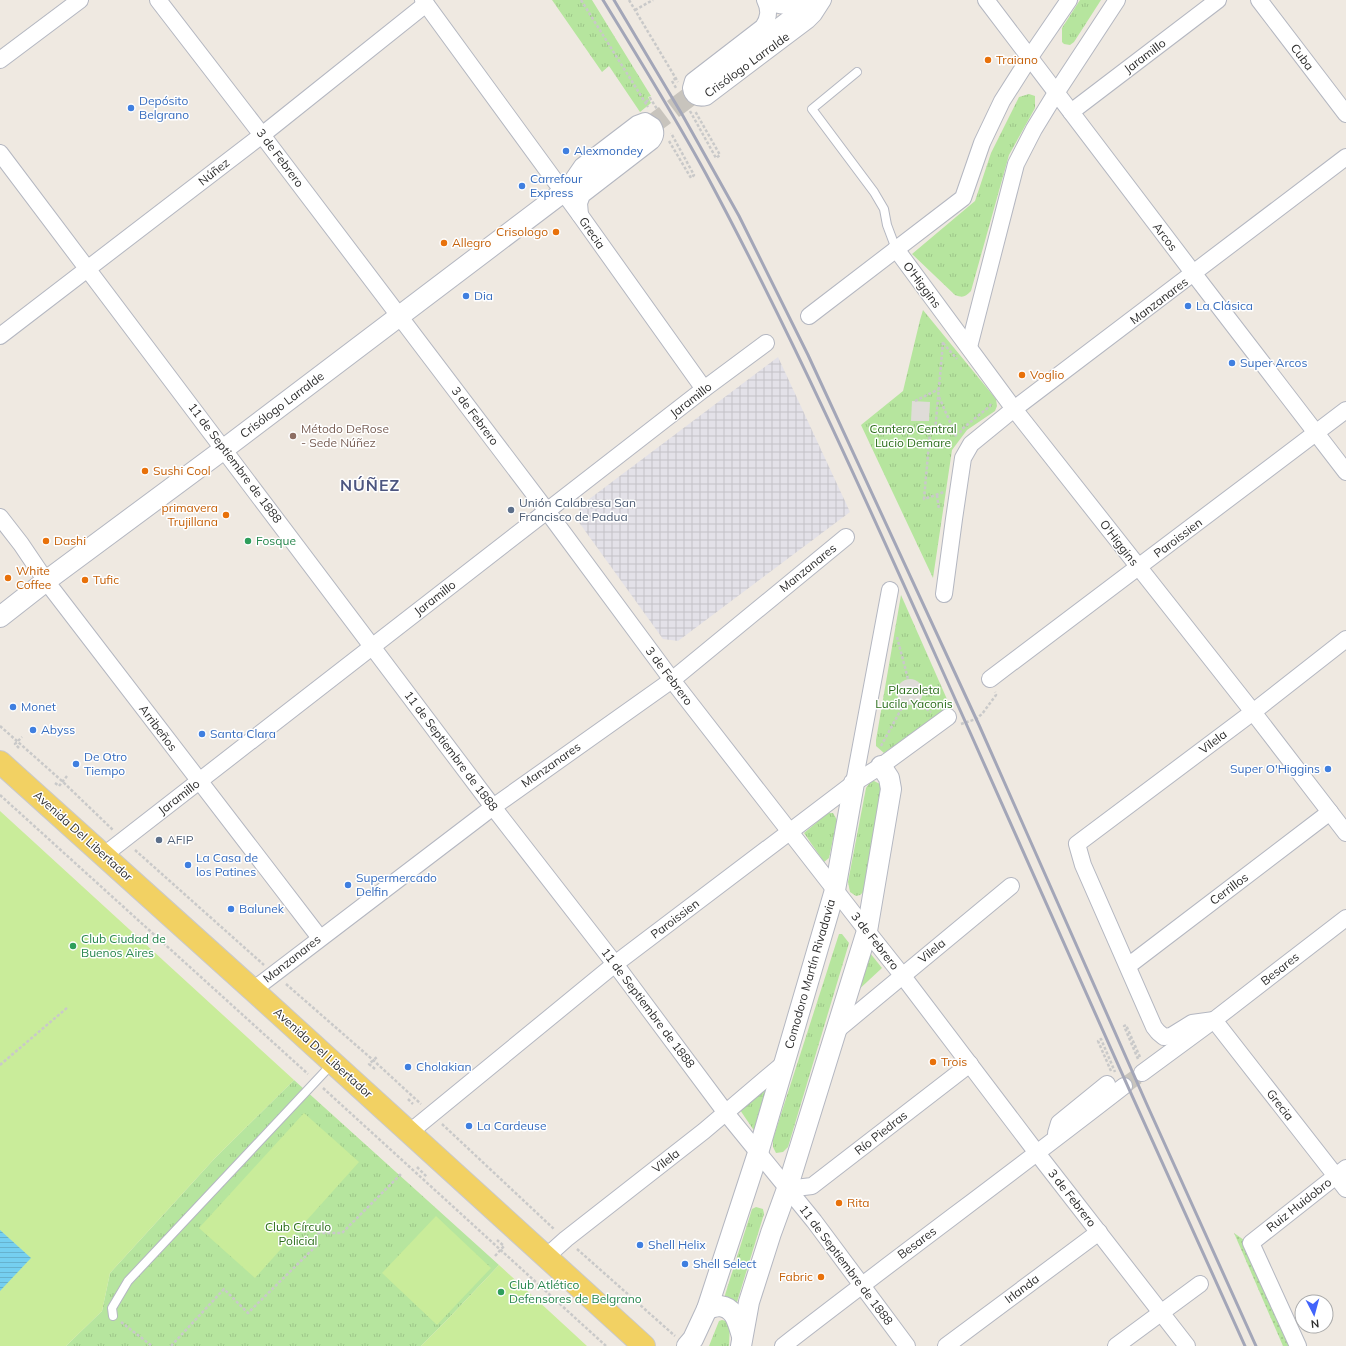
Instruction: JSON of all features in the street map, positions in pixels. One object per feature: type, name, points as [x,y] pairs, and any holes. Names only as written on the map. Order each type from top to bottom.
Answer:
[{"type":"main road","name":"Avenida Del Libertador","points":[[0,762],[547,1256],[644,1346]]},
{"type":"street","points":[[0,60],[80,0]]},
{"type":"street","name":"3 de Febrero","points":[[158,0],[400,316],[672,680],[902,975],[1037,1153],[1187,1346]]},
{"type":"street","points":[[766,0],[777,5],[787,6],[807,0]]},
{"type":"street","name":"Crisólogo Larralde","points":[[766,0],[769,14],[764,25],[758,32],[693,81],[691,89],[696,96],[699,98],[706,97],[808,20],[823,0]]},
{"type":"street","name":"Crisólogo Larralde","points":[[701,88],[817,0]]},
{"type":"street","name":"Arcos","points":[[986,0],[1346,472]]},
{"type":"street","points":[[809,316],[963,198],[982,142],[1002,101],[1069,0]]},
{"type":"street","points":[[969,347],[1016,164],[1034,129],[1056,93],[1117,0]]},
{"type":"street","name":"Jaramillo","points":[[1071,112],[1218,0]]},
{"type":"street","name":"Cuba","points":[[1259,0],[1346,114]]},
{"type":"street","name":"Núñez","points":[[0,336],[262,135],[424,2]]},
{"type":"street","name":"Grecia","points":[[424,2],[580,215],[704,389]]},
{"type":"street","points":[[580,215],[578,203],[580,197],[651,127]]},
{"type":"street","name":"Crisólogo Larralde","points":[[0,617],[651,127]]},
{"type":"street","name":"11 de Septiembre de 1888","points":[[0,153],[493,807],[615,964],[726,1112],[786,1189],[814,1221],[907,1346]]},
{"type":"street","name":"Manzanares","points":[[964,441],[1014,410],[1346,157]]},
{"type":"street","name":"O'Higgins","points":[[896,249],[1014,410],[1253,712],[1346,833]]},
{"type":"street","name":"Jaramillo","points":[[104,855],[704,389],[766,343]]},
{"type":"street","name":"Paroissien","points":[[990,679],[1346,410]]},
{"type":"street","points":[[944,594],[963,458],[964,441]]},
{"type":"street","name":"Arribeños","points":[[0,517],[21,544],[46,581],[320,938]]},
{"type":"street","name":"Manzanares","points":[[253,990],[493,807],[672,680],[846,536]]},
{"type":"street","name":"Comodoro Martín Rivadavia","points":[[682,1342],[693,1339],[707,1309],[758,1153],[835,890],[890,590]]},
{"type":"street","name":"Vilela","points":[[1128,966],[1083,865],[1077,844],[1253,712],[1346,639]]},
{"type":"street","name":"Paroissien","points":[[410,1132],[615,964],[854,782],[954,721]]},
{"type":"street","points":[[741,1341],[749,1302],[867,931],[891,788],[889,778],[881,766]]},
{"type":"street","name":"Cerrillos","points":[[1128,966],[1330,812]]},
{"type":"street","name":"Vilela","points":[[836,1031],[1011,886]]},
{"type":"street","name":"Besares","points":[[1141,1065],[1214,1020],[1346,918]]},
{"type":"street","name":"Besares","points":[[1128,966],[1154,1027],[1164,1038],[1171,1036],[1192,1023],[1214,1020]]},
{"type":"street","name":"Grecia","points":[[1214,1020],[1341,1172],[1346,1189]]},
{"type":"street","name":"Besares","points":[[1161,1072],[1205,1040],[1214,1020]]},
{"type":"street","name":"Vilela","points":[[547,1256],[704,1131],[783,1064]]},
{"type":"street","name":"Río Piedras","points":[[786,1189],[812,1186],[970,1064]]},
{"type":"street","name":"Besares","points":[[783,1346],[861,1285],[1053,1142],[1116,1081]]},
{"type":"street","name":"Besares","points":[[1053,1142],[1071,1139],[1118,1105]]},
{"type":"street","name":"Ruiz Huidobro","points":[[1298,1346],[1251,1242],[1341,1172]]},
{"type":"street","name":"Irlanda","points":[[946,1346],[1099,1232]]},
{"type":"street","points":[[1116,1346],[1200,1284]]},
{"type":"street","points":[[707,1309],[720,1306],[732,1310],[737,1319],[741,1341]]},
{"type":"lane","points":[[857,72],[812,109],[874,192],[884,208],[887,225],[896,249]]},
{"type":"lane","points":[[113,1316],[112,1308],[128,1281],[315,1081],[334,1063]]},
{"type":"path","points":[[581,0],[646,102],[651,127],[665,133],[690,178],[694,175],[670,132]]},
{"type":"path","points":[[629,0],[679,84]]},
{"type":"path","points":[[635,10],[652,0]]},
{"type":"path","points":[[672,81],[676,78]]},
{"type":"path","points":[[646,102],[650,98],[657,109]]},
{"type":"path","points":[[690,111],[716,158],[720,155],[697,114]]},
{"type":"path","points":[[944,492],[924,500],[930,432],[936,433],[943,343],[947,318]]},
{"type":"path","points":[[915,401],[939,389]]},
{"type":"path","points":[[938,396],[964,441]]},
{"type":"path","points":[[883,626],[895,628],[908,679]]},
{"type":"path","points":[[954,721],[976,719],[982,714],[994,698]]},
{"type":"path","points":[[881,766],[880,749],[904,704]]},
{"type":"path","points":[[0,726],[62,781],[123,840],[373,1060],[566,1240],[682,1342]]},
{"type":"path","points":[[19,748],[15,744],[22,737]]},
{"type":"path","points":[[55,783],[58,786],[67,776]]},
{"type":"path","points":[[0,795],[606,1346]]},
{"type":"path","points":[[0,1065],[68,1007]]},
{"type":"path","points":[[1126,1025],[1141,1065],[1124,1026],[1126,1025]]},
{"type":"path","points":[[1101,1039],[1116,1081],[1098,1041],[1101,1039]]},
{"type":"path","points":[[375,1069],[369,1064],[377,1057]]},
{"type":"path","points":[[408,1099],[413,1104]]},
{"type":"path","points":[[416,1167],[427,1177]]},
{"type":"path","points":[[171,1346],[224,1289],[248,1313],[316,1246],[315,1238],[319,1233],[342,1233],[402,1173]]},
{"type":"path","points":[[495,1256],[504,1246],[497,1240]]},
{"type":"path","points":[[113,1316],[152,1346]]},
{"type":"shaded area","points":[[778,357],[850,512],[678,641],[663,639],[578,521],[580,506]]},
{"type":"shaded area","points":[[912,401],[930,402],[929,421],[911,421]]},
{"type":"shaded area","points":[[910,679],[920,682],[923,692],[920,702],[910,705],[900,702],[897,692],[900,682]]},
{"type":"green space","points":[[552,0],[592,0],[651,96],[648,97],[651,103],[640,112],[609,66],[602,72]]},
{"type":"green space","points":[[1080,0],[1101,0],[1074,42],[1070,45],[1064,44],[1062,42],[1062,28]]},
{"type":"green space","points":[[1029,94],[1035,96],[1035,108],[1009,155],[971,291],[964,296],[955,295],[912,254],[975,201],[991,153],[1019,97]]},
{"type":"green space","name":"Cantero Central Lucio Demare","points":[[923,310],[996,399],[997,406],[995,411],[967,430],[952,450],[933,578],[861,425],[903,391]]},
{"type":"green space","name":"Plazoleta Lucila Yaconis","points":[[901,595],[950,706],[884,753],[876,746],[876,740]]},
{"type":"green space","points":[[871,781],[882,785],[866,890],[860,895],[856,896],[850,892],[848,882],[866,788]]},
{"type":"green space","name":"Club Ciudad de Buenos Aires","points":[[0,811],[294,1080],[215,1158],[110,1273],[102,1311],[66,1346],[0,1346]]},
{"type":"green space","points":[[828,813],[833,813],[837,820],[829,858],[824,862],[804,833]]},
{"type":"green space","points":[[839,934],[842,934],[849,943],[788,1147],[783,1152],[776,1153],[773,1147],[773,1139]]},
{"type":"green space","points":[[866,948],[882,968],[854,994]]},
{"type":"green space","name":"Club Círculo Policial","points":[[294,1080],[499,1265],[421,1346],[66,1346],[102,1311],[110,1273],[215,1158]]},
{"type":"green space","points":[[767,1087],[755,1132],[740,1110]]},
{"type":"green space","points":[[304,1113],[359,1162],[255,1278],[199,1228]]},
{"type":"green space","points":[[756,1207],[763,1209],[764,1214],[737,1302],[734,1304],[725,1300],[725,1295],[752,1209]]},
{"type":"green space","points":[[436,1216],[491,1268],[437,1325],[382,1273]]},
{"type":"green space","points":[[1234,1233],[1244,1240],[1291,1346],[1283,1346]]},
{"type":"green space","name":"Club Atlético Defensores de Belgrano","points":[[499,1265],[587,1346],[421,1346]]},
{"type":"green space","points":[[722,1320],[730,1322],[729,1346],[709,1346],[719,1321]]},
{"type":"water","points":[[0,1230],[31,1258],[0,1291]]},
{"type":"tunnel","points":[[649,127],[701,88]]},
{"type":"tunnel","points":[[1124,1086],[1142,1073]]},
{"type":"railway","points":[[603,0],[669,108],[706,174],[742,242],[810,380],[906,590],[1245,1346]]},
{"type":"railway","points":[[614,0],[683,116],[739,216],[808,355],[979,725],[1148,1107],[1256,1346]]},
{"type":"place","name":"Traiano","points":[[988,60]]},
{"type":"place","name":"Depósito Belgrano","points":[[131,108]]},
{"type":"place","name":"Alexmondey","points":[[566,151]]},
{"type":"place","name":"Carrefour Express","points":[[522,186]]},
{"type":"place","name":"Crisologo","points":[[556,232]]},
{"type":"place","name":"Allegro","points":[[444,243]]},
{"type":"place","name":"Dia","points":[[466,296]]},
{"type":"place","name":"La Clásica","points":[[1188,306]]},
{"type":"place","name":"Super Arcos","points":[[1232,363]]},
{"type":"place","name":"Voglio","points":[[1022,375]]},
{"type":"place","name":"Método DeRose - Sede Núñez","points":[[293,436]]},
{"type":"place","name":"Sushi Cool","points":[[145,471]]},
{"type":"place","name":"Unión Calabresa San Francisco de Padua","points":[[511,510]]},
{"type":"place","name":"primavera Trujillana","points":[[226,515]]},
{"type":"place","name":"Dashi","points":[[46,541]]},
{"type":"place","name":"Fosque","points":[[248,541]]},
{"type":"place","name":"White Coffee","points":[[8,578]]},
{"type":"place","name":"Tufic","points":[[85,580]]},
{"type":"place","name":"Monet","points":[[13,707]]},
{"type":"place","name":"Abyss","points":[[33,730]]},
{"type":"place","name":"Santa Clara","points":[[202,734]]},
{"type":"place","name":"De Otro Tiempo","points":[[76,764]]},
{"type":"place","name":"Super O'Higgins","points":[[1328,769]]},
{"type":"place","name":"AFIP","points":[[159,840]]},
{"type":"place","name":"La Casa de los Patines","points":[[188,865]]},
{"type":"place","name":"Supermercado Delfin","points":[[348,885]]},
{"type":"place","name":"Balunek","points":[[231,909]]},
{"type":"place","name":"Club Ciudad de Buenos Aires","points":[[73,946]]},
{"type":"place","name":"Trois","points":[[933,1062]]},
{"type":"place","name":"Cholakian","points":[[408,1067]]},
{"type":"place","name":"La Cardeuse","points":[[469,1126]]},
{"type":"place","name":"Rita","points":[[839,1203]]},
{"type":"place","name":"Shell Helix","points":[[640,1245]]},
{"type":"place","name":"Shell Select","points":[[685,1264]]},
{"type":"place","name":"Fabric","points":[[821,1277]]},
{"type":"place","name":"Club Atlético Defensores de Belgrano","points":[[501,1292]]},
{"type":"district","name":"NÚÑEZ","points":[[370,485]]}]
